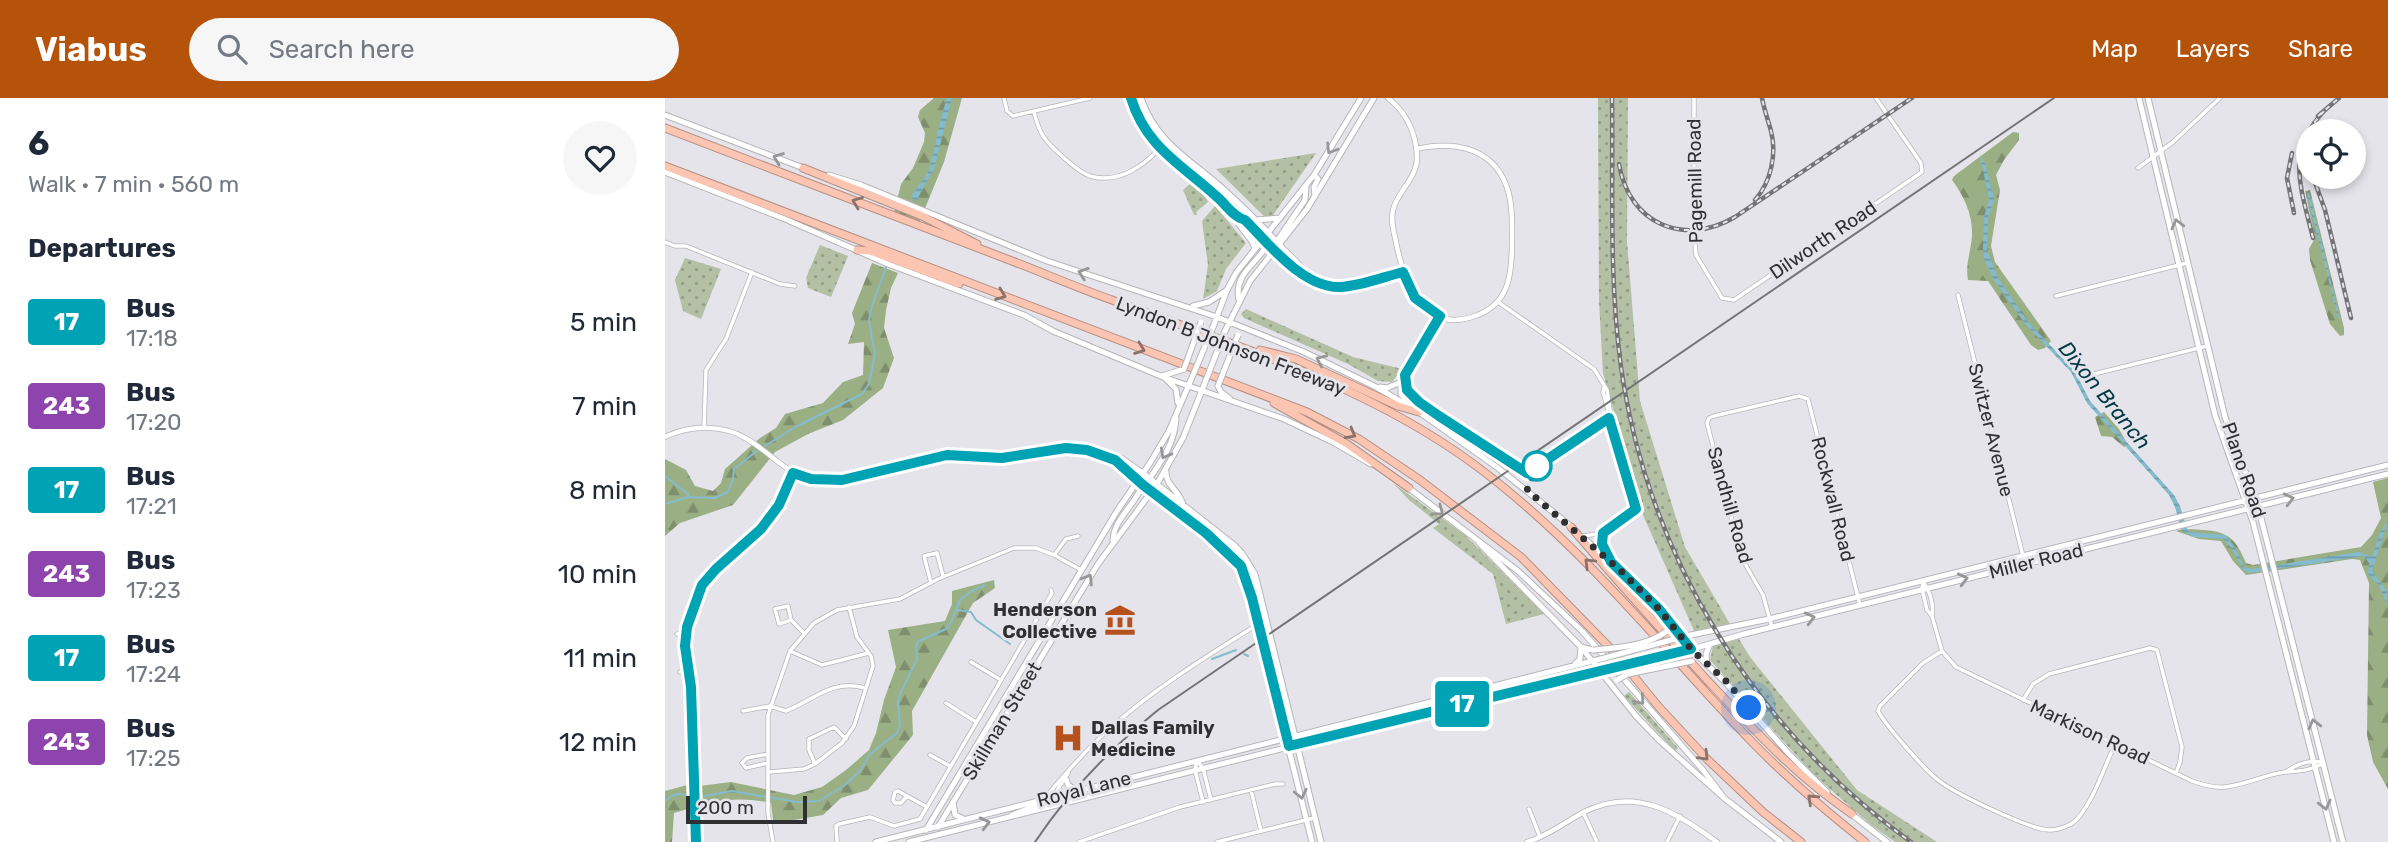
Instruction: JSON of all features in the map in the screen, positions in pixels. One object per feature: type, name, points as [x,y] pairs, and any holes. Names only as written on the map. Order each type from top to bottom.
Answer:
[{"type":"highway","name":"Lyndon B Johnson Freeway","points":[[665,128],[1299,369],[1380,407],[1451,448],[1510,492],[1596,570],[1754,744],[1822,808],[1865,842]]},
{"type":"highway","points":[[665,166],[975,285]]},
{"type":"highway","points":[[803,168],[940,223],[995,255]]},
{"type":"highway","points":[[857,250],[870,251],[964,285],[975,285]]},
{"type":"highway","name":"Lyndon B Johnson Freeway","points":[[975,285],[1307,412],[1359,439],[1420,480],[1521,557],[1614,652],[1658,706],[1707,759],[1763,812],[1801,842]]},
{"type":"highway","points":[[1232,344],[1296,359],[1398,407],[1419,412]]},
{"type":"highway","points":[[1268,398],[1347,444],[1409,488]]},
{"type":"highway","points":[[1571,527],[1629,595],[1765,742],[1817,790],[1852,814]]},
{"type":"main road","points":[[1131,98],[1143,126],[1159,149],[1218,197],[1237,218],[1254,242],[1255,249]]},
{"type":"main road","points":[[1141,98],[1151,121],[1165,141],[1223,189],[1278,243],[1305,200],[1306,186]]},
{"type":"main road","points":[[1239,301],[1239,282],[1269,234],[1314,174],[1361,98]]},
{"type":"main road","name":"Skillman Street","points":[[930,839],[1077,596],[1157,484],[1183,438],[1229,321],[1250,281],[1315,196],[1374,98]]},
{"type":"main road","name":"Plano Road","points":[[2139,98],[2220,432],[2246,500],[2264,562],[2334,842]]},
{"type":"main road","name":"Plano Road","points":[[2148,98],[2225,417],[2256,498],[2343,842]]},
{"type":"main road","points":[[665,115],[803,168],[862,184],[1047,261],[1229,321],[1376,387],[1419,412],[1498,468],[1611,562],[1670,623],[1688,650],[1727,682],[1789,754],[1852,814],[1887,842]]},
{"type":"main road","points":[[665,172],[888,264],[1024,315],[1053,331],[1163,377],[1284,419],[1324,438],[1409,488],[1518,571],[1582,631],[1703,770],[1724,798]]},
{"type":"main road","points":[[1314,174],[1318,179],[1314,187],[1315,196]]},
{"type":"main road","points":[[1218,197],[1223,189]]},
{"type":"main road","points":[[1237,218],[1245,220],[1275,251]]},
{"type":"main road","points":[[1256,220],[1281,218]]},
{"type":"main road","points":[[1114,543],[1113,533],[1117,524],[1168,431],[1227,290],[1236,273],[1255,249],[1266,242]]},
{"type":"main road","points":[[1189,307],[1202,305],[1227,290]]},
{"type":"main road","points":[[1163,377],[1184,369],[1201,322],[1200,316],[1189,307]]},
{"type":"main road","points":[[1234,402],[1221,392],[1218,386],[1238,335],[1241,332],[1254,331]]},
{"type":"main road","points":[[1152,492],[1150,478],[1169,451],[1177,410],[1176,389],[1163,377]]},
{"type":"main road","points":[[1376,387],[1387,388],[1401,382],[1401,394],[1419,412]]},
{"type":"main road","name":"Miller Road","points":[[1700,634],[2388,465]]},
{"type":"main road","points":[[1165,470],[1169,483],[1181,495],[1184,505]]},
{"type":"main road","points":[[1143,473],[1243,553],[1259,585],[1321,842]]},
{"type":"main road","name":"Miller Road","points":[[1688,650],[2388,474]]},
{"type":"main road","points":[[2333,479],[2335,487]]},
{"type":"main road","points":[[1141,482],[1206,533],[1241,566],[1259,624],[1312,842]]},
{"type":"main road","name":"Skillman Street","points":[[920,841],[1081,570],[1141,482]]},
{"type":"main road","points":[[1469,534],[1595,660],[1613,687],[1660,741],[1724,798],[1781,842]]},
{"type":"main road","points":[[2274,600],[2283,602]]},
{"type":"main road","points":[[1581,647],[1593,650],[1642,642],[1667,631],[1670,623]]},
{"type":"main road","name":"Royal Lane","points":[[876,842],[1700,634]]},
{"type":"main road","points":[[1705,663],[1710,644]]},
{"type":"main road","points":[[1572,666],[1580,659],[1581,647]]},
{"type":"main road","name":"Royal Lane","points":[[909,842],[930,839],[1528,687],[1604,672],[1688,650]]},
{"type":"main road","points":[[1266,655],[1276,654]]},
{"type":"main road","points":[[1613,687],[1617,680],[1628,674],[1692,660],[1705,663]]},
{"type":"main road","points":[[2291,671],[2300,669]]},
{"type":"main road","points":[[1526,679],[1528,687]]},
{"type":"main road","points":[[1394,712],[1395,720]]},
{"type":"main road","points":[[1365,719],[1368,727]]},
{"type":"main road","points":[[1067,776],[1068,785],[1074,790],[1089,788]]},
{"type":"main road","points":[[1006,818],[1019,810],[1041,805],[1053,797]]},
{"type":"main road","points":[[953,802],[955,815],[965,819]]},
{"type":"street","points":[[1004,98],[1010,115],[1090,98]]},
{"type":"street","points":[[1388,98],[1408,121],[1416,149],[1415,171],[1393,212],[1393,226],[1403,272],[1415,298],[1440,316],[1466,319],[1486,311],[1498,302],[1508,286],[1512,268],[1511,207],[1504,181],[1490,162],[1470,149],[1443,145],[1416,149]]},
{"type":"street","name":"Pagemill Road","points":[[1694,98],[1696,256],[1722,298]]},
{"type":"street","name":"Dilworth Road","points":[[1722,298],[1734,300],[1922,172],[1921,163],[1876,98]]},
{"type":"street","points":[[2138,169],[2187,131],[2220,98]]},
{"type":"street","points":[[1034,112],[1044,140],[1075,168],[1089,175],[1103,177],[1135,170],[1145,164],[1165,141]]},
{"type":"street","points":[[667,242],[686,246],[780,284],[795,286]]},
{"type":"street","points":[[1278,243],[1300,265],[1302,272]]},
{"type":"street","points":[[1275,251],[1295,269],[1321,283],[1341,287],[1403,272]]},
{"type":"street","points":[[2056,296],[2187,263]]},
{"type":"street","points":[[704,428],[706,370],[726,339],[752,272]]},
{"type":"street","name":"Switzer Avenue","points":[[1958,295],[2025,564]]},
{"type":"street","points":[[1498,302],[1588,363],[1598,373],[1607,390],[1610,420],[1636,509],[1603,533],[1581,535]]},
{"type":"street","points":[[1401,382],[1440,316]]},
{"type":"street","points":[[2094,374],[2207,346]]},
{"type":"street","name":"Sandhill Road","points":[[1772,627],[1763,595],[1741,557],[1707,421],[1714,416],[1804,396]]},
{"type":"street","name":"Rockwall Road","points":[[1804,396],[1809,402],[1860,605]]},
{"type":"street","points":[[665,437],[683,430],[704,428],[740,435],[793,473],[827,481],[856,478],[947,455],[1002,458],[1066,448],[1122,458],[1143,473]]},
{"type":"street","points":[[1104,455],[1115,460],[1141,482]]},
{"type":"street","points":[[696,842],[691,687],[685,646],[691,611],[709,576],[761,529],[779,505],[793,473]]},
{"type":"street","points":[[1603,533],[1602,544],[1611,562]]},
{"type":"street","points":[[1054,555],[1066,539],[1078,536]]},
{"type":"street","points":[[773,842],[768,813],[767,727],[770,706],[790,651],[804,633],[827,615],[849,607],[892,601],[1014,548],[1036,548],[1081,570]]},
{"type":"street","points":[[931,583],[924,556],[937,553],[943,577]]},
{"type":"street","points":[[1923,581],[1927,610],[1932,616],[1942,652],[1923,663],[1878,710],[1935,778],[1950,788],[2032,827],[2051,831],[2075,820],[2085,807],[2115,744]]},
{"type":"street","points":[[837,842],[836,826],[870,817],[894,826],[920,819],[1052,593],[1051,590]]},
{"type":"street","points":[[791,620],[779,624],[775,609],[788,606],[791,620],[804,633]]},
{"type":"street","points":[[769,772],[796,771],[815,764],[846,738],[854,726],[873,666],[869,653],[857,637],[849,607]]},
{"type":"street","points":[[1044,800],[1118,721],[1267,618]]},
{"type":"street","points":[[2023,700],[2033,684],[2049,674],[2150,648],[2157,650],[2182,747],[2176,773]]},
{"type":"street","points":[[790,651],[822,665],[869,653]]},
{"type":"street","name":"Markison Road","points":[[1942,652],[1956,667],[2207,786],[2222,787],[2285,772],[2296,772],[2324,762]]},
{"type":"street","points":[[971,662],[1001,680]]},
{"type":"street","points":[[743,711],[770,706],[786,710],[823,691],[845,685],[865,688]]},
{"type":"street","points":[[946,703],[976,722]]},
{"type":"street","points":[[815,764],[809,750],[809,739],[813,735],[834,727],[846,738]]},
{"type":"street","points":[[768,754],[747,758],[742,763],[746,768],[768,763]]},
{"type":"street","points":[[930,755],[950,766]]},
{"type":"street","points":[[1196,761],[1203,768],[1211,800]]},
{"type":"street","points":[[1196,761],[1195,770],[1203,802]]},
{"type":"street","points":[[1053,797],[1067,776]]},
{"type":"street","points":[[1079,842],[1165,812],[1283,784]]},
{"type":"street","points":[[1251,790],[1261,831]]},
{"type":"street","points":[[907,796],[901,803],[895,803],[894,796],[898,791],[927,807]]},
{"type":"street","points":[[1527,842],[1583,812],[1628,801],[1651,804],[1680,816],[1717,842]]},
{"type":"street","points":[[1529,809],[1540,837]]},
{"type":"street","points":[[1583,812],[1597,842]]},
{"type":"street","points":[[1667,842],[1680,816]]},
{"type":"street","points":[[1217,842],[1315,818]]},
{"type":"green space","points":[[934,98],[962,98],[944,162],[919,223],[894,213],[901,184],[913,168],[924,142],[925,133],[918,117],[920,110]]},
{"type":"green space","points":[[1598,98],[1628,98],[1627,241],[1640,401],[1685,547],[1730,624],[1695,633],[1643,515],[1603,373],[1599,301]]},
{"type":"green space","points":[[2013,132],[2019,133],[2019,140],[1996,175],[2000,190],[1991,246],[1995,262],[2051,341],[2045,348],[2038,350],[2031,345],[1988,281],[1968,280],[1971,221],[1964,199],[1952,180]]},
{"type":"green space","points":[[1316,153],[1269,221],[1216,169]]},
{"type":"green space","points":[[1190,184],[1205,196],[1208,202],[1196,212],[1197,215],[1194,215],[1183,190]]},
{"type":"green space","points":[[2310,190],[2344,328],[2344,335],[2340,336],[2330,324],[2310,260],[2309,249],[2315,238],[2305,191]]},
{"type":"green space","points":[[1215,206],[1246,243],[1226,269],[1217,291],[1203,299],[1208,265],[1202,221]]},
{"type":"green space","points":[[820,245],[848,256],[831,297],[808,288],[806,278]]},
{"type":"green space","points":[[685,258],[721,269],[701,319],[683,311],[675,280]]},
{"type":"green space","points":[[872,263],[898,273],[886,310],[884,328],[894,358],[883,388],[843,420],[808,434],[775,452],[733,505],[680,523],[665,536],[665,459],[686,470],[695,486],[713,491],[721,483],[725,469],[760,438],[776,428],[785,414],[823,403],[843,382],[863,375],[864,342],[848,344],[855,324],[852,313]]},
{"type":"green space","points":[[1246,309],[1353,357],[1402,369],[1392,382],[1378,381],[1348,364],[1244,318],[1241,314]]},
{"type":"green space","points":[[2104,412],[2119,429],[2128,445],[2124,447],[2112,437],[2101,436],[2095,417]]},
{"type":"green space","points":[[2388,478],[2388,789],[2373,762],[2367,735],[2369,583],[2360,560],[2246,575],[2233,561],[2221,541],[2199,539],[2176,531],[2204,530],[2226,535],[2239,548],[2246,563],[2253,565],[2361,547],[2372,535],[2381,518],[2373,482]]},
{"type":"green space","points":[[1393,483],[1465,535],[1544,614],[1506,624],[1493,574],[1433,528],[1439,524]]},
{"type":"green space","points":[[994,580],[995,588],[973,603],[912,711],[913,735],[868,790],[841,798],[823,815],[794,820],[773,820],[771,803],[761,801],[719,801],[700,805],[699,786],[731,782],[794,795],[822,787],[846,770],[869,750],[896,667],[888,630],[945,621],[952,604],[952,591]]},
{"type":"green space","points":[[1739,639],[1750,657],[1857,790],[1937,842],[1895,842],[1814,775],[1710,660],[1713,646]]},
{"type":"green space","points":[[1629,692],[1678,748],[1675,751],[1624,696]]},
{"type":"green space","points":[[691,784],[691,808],[674,813],[672,842],[665,842],[665,791]]},
{"type":"water","points":[[947,98],[952,98],[934,169],[918,201],[911,198],[929,170]]},
{"type":"water","points":[[1980,155],[1985,163],[1994,199],[1988,219],[1987,250],[1998,278],[2029,323],[2074,370],[2090,401],[2174,495],[2189,532],[2225,535],[2235,547],[2244,567],[2251,569],[2359,552],[2372,557],[2380,532],[2388,520],[2372,571],[2386,590],[2388,606],[2379,585],[2368,574],[2369,563],[2364,556],[2250,573],[2243,570],[2232,549],[2223,539],[2194,537],[2182,531],[2169,495],[2087,403],[2071,372],[2026,325],[1994,280],[1983,251],[1984,217],[1989,199]]},
{"type":"water","points":[[2309,192],[2340,319],[2339,321],[2307,195]]},
{"type":"waterway","points":[[763,447],[797,426],[862,394],[869,384],[875,354],[869,321],[886,267]]},
{"type":"waterway","points":[[688,497],[714,498],[728,492],[734,469],[758,450]]},
{"type":"waterway","points":[[665,476],[688,494],[688,497],[665,504]]},
{"type":"waterway","points":[[665,801],[679,794],[700,797],[732,791],[797,802],[819,801],[845,785],[860,771],[870,754],[897,733],[900,725],[898,703],[917,659],[916,645],[919,641],[946,629],[960,600],[985,585]]},
{"type":"waterway","points":[[957,610],[971,612],[976,620],[1010,644]]},
{"type":"waterway","points":[[1212,659],[1236,650]]},
{"type":"waterway","points":[[1244,654],[1248,656]]},
{"type":"tram line","points":[[1035,842],[1091,772],[1158,710],[2054,98]]},
{"type":"railway","points":[[1612,98],[1612,233],[1617,334],[1635,437],[1656,506],[1683,571],[1718,634],[1758,693],[1804,747],[1855,797],[1911,842]]},
{"type":"railway","points":[[1755,200],[1769,176],[1773,158],[1773,140],[1762,98]]},
{"type":"railway","points":[[1619,164],[1625,185],[1634,202],[1647,215],[1662,224],[1679,229],[1697,230],[1716,226],[1735,217],[1912,98]]},
{"type":"railway","points":[[2318,116],[2339,98]]},
{"type":"railway","points":[[2313,238],[2301,187],[2300,156],[2312,126],[2324,111]]},
{"type":"railway","points":[[2292,153],[2287,178],[2294,213]]},
{"type":"railway","points":[[2317,189],[2351,318]]},
{"type":"bus line","name":"17","points":[[696,842],[691,687],[685,646],[691,611],[702,585],[761,529],[779,505],[793,473],[811,479],[842,480],[947,455],[1002,458],[1066,448],[1087,450],[1115,460],[1222,546],[1241,566],[1249,586],[1289,746],[1533,686],[1602,673],[1691,649],[1659,609],[1611,562],[1604,548],[1603,533],[1636,509],[1609,418],[1527,473],[1439,416],[1411,395],[1407,390],[1405,375],[1440,316],[1422,306],[1415,298],[1403,272],[1341,287],[1321,283],[1295,269],[1245,220],[1237,218],[1218,197],[1159,149],[1143,126],[1131,98]]},
{"type":"place","name":"Henderson Collective","points":[[1120,620]]},
{"type":"place","name":"Dallas Family Medicine","points":[[1068,738]]},
{"type":"route","points":[[1537,466],[1527,490],[1620,570],[1749,708]]},
{"type":"water label","name":"Dixon Branch","points":[[2105,395]]}]
